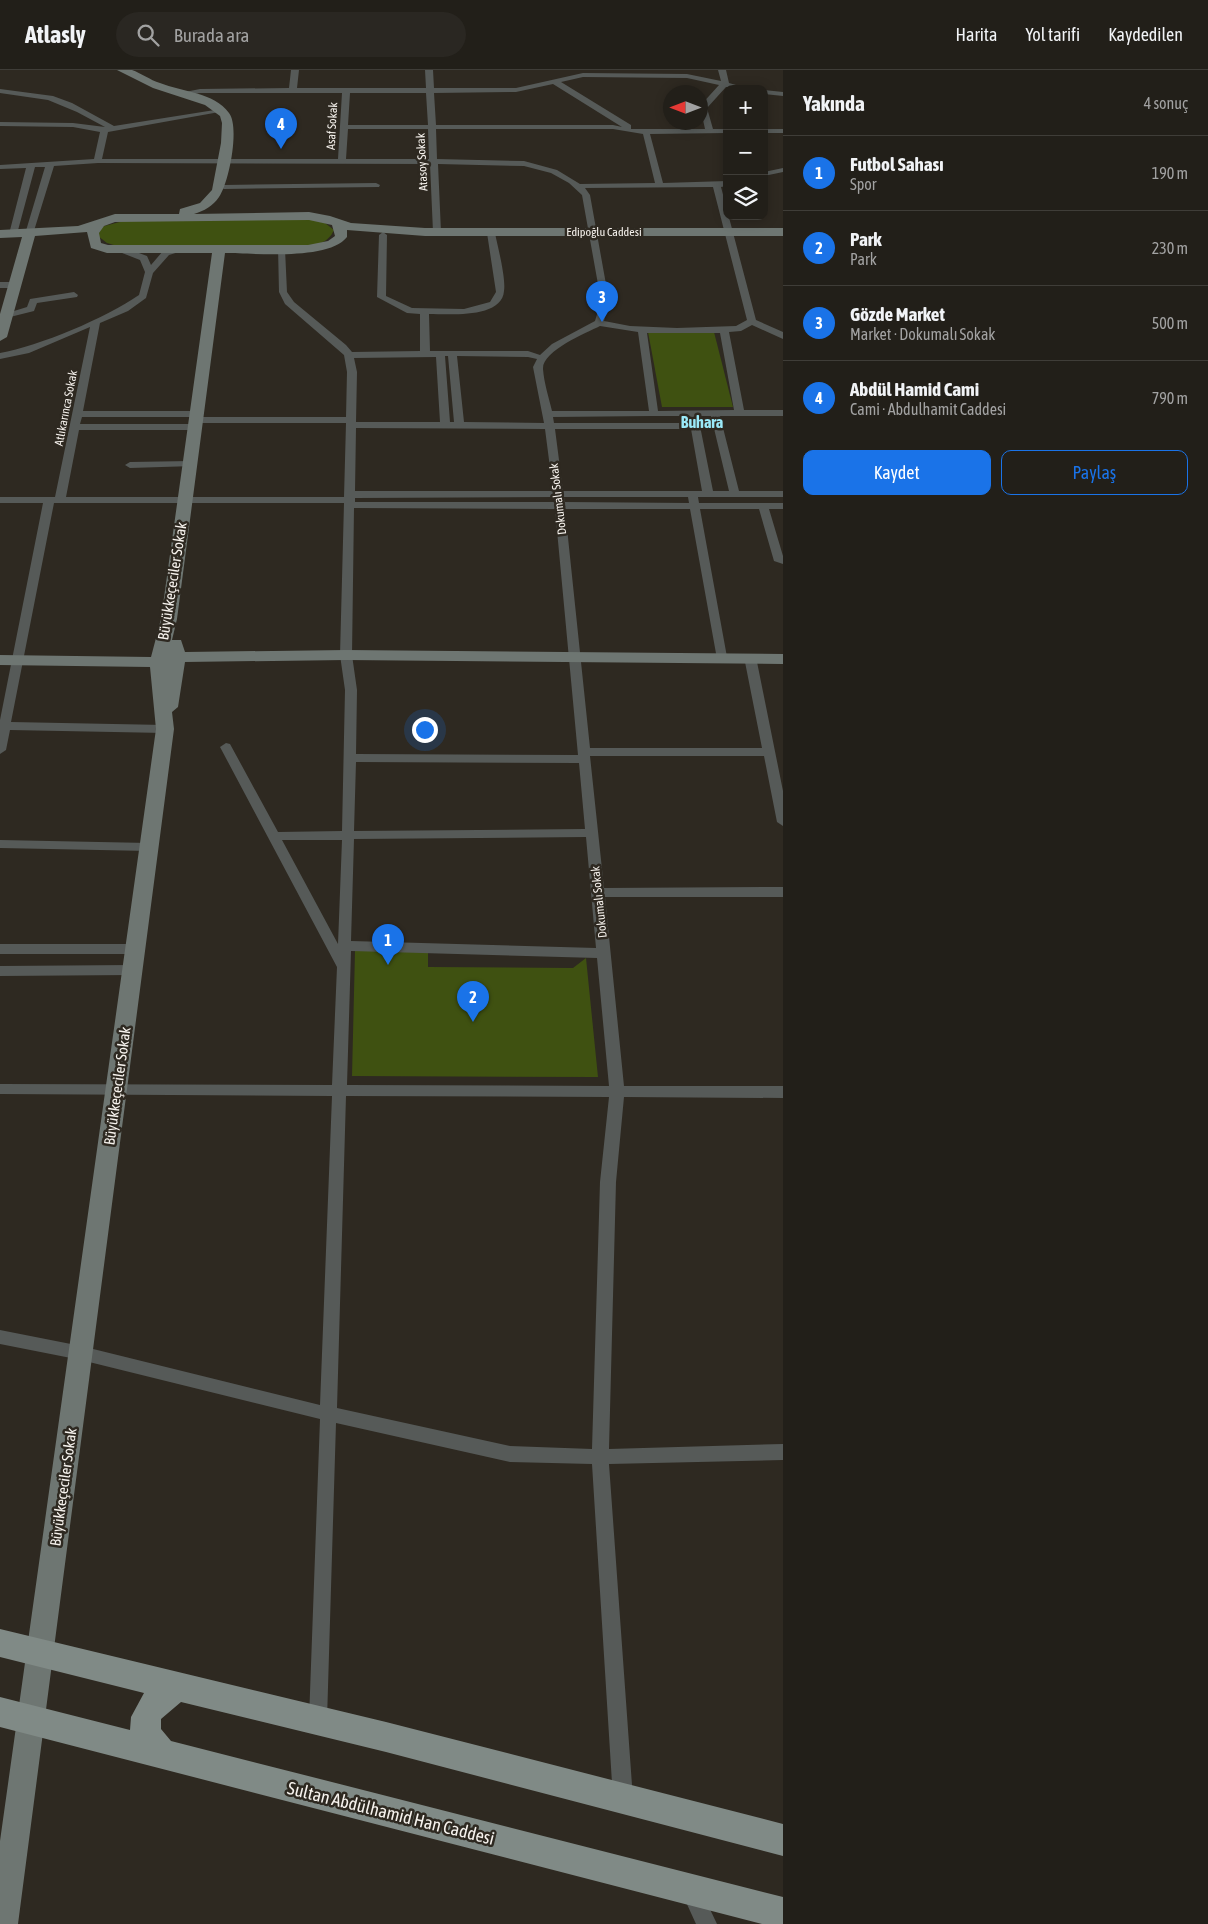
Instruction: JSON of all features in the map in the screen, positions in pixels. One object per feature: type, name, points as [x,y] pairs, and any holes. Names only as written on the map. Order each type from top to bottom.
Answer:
[{"type":"main road","points":[[0,1643],[318,1720],[783,1840]]},
{"type":"main road","points":[[164,1755],[153,1745],[146,1733],[146,1720],[154,1703],[164,1693],[181,1687]]},
{"type":"main road","name":"Sultan Abdülhamid Han Caddesi","points":[[0,1712],[783,1913]]},
{"type":"street","points":[[122,70],[159,86],[213,104],[221,111],[228,122],[223,183],[230,201],[246,211],[296,216]]},
{"type":"street","points":[[293,91],[295,70]]},
{"type":"street","name":"Atasoy Sokak","points":[[429,70],[433,162],[431,232]]},
{"type":"street","points":[[722,70],[725,83]]},
{"type":"street","points":[[159,73],[184,93],[200,91],[516,90],[583,72],[675,73],[732,85]]},
{"type":"street","points":[[554,81],[635,132]]},
{"type":"street","points":[[710,131],[703,108],[725,83]]},
{"type":"street","points":[[0,91],[43,94],[81,110],[101,125],[114,128]]},
{"type":"street","name":"Asaf Sokak","points":[[342,162],[346,91]]},
{"type":"street","points":[[768,93],[783,94]]},
{"type":"street","points":[[712,98],[723,98]]},
{"type":"street","points":[[0,124],[73,125],[104,130],[221,111]]},
{"type":"street","points":[[592,127],[609,116]]},
{"type":"street","points":[[344,127],[613,127],[635,132],[723,131]]},
{"type":"street","points":[[98,161],[104,130]]},
{"type":"street","points":[[768,131],[783,131]]},
{"type":"street","points":[[646,132],[660,186]]},
{"type":"street","points":[[0,167],[98,161],[514,162],[536,165],[569,178],[580,186],[586,195],[605,300],[603,316],[599,322],[555,346],[542,358],[528,354],[349,355],[290,304],[283,292],[281,249]]},
{"type":"street","points":[[0,337],[50,165]]},
{"type":"street","points":[[31,166],[6,234],[80,230],[115,218],[296,216],[324,217],[349,227],[431,232]]},
{"type":"street","points":[[768,173],[783,170]]},
{"type":"street","points":[[223,183],[376,186]]},
{"type":"street","points":[[143,218],[193,210],[208,204],[217,194],[223,183]]},
{"type":"street","points":[[580,186],[716,185],[723,183]]},
{"type":"street","points":[[716,185],[752,321],[783,336]]},
{"type":"street","points":[[332,244],[341,237],[340,225],[333,221]]},
{"type":"street","points":[[99,222],[93,229],[91,237],[95,245],[107,249],[308,249],[360,236],[431,232]]},
{"type":"street","name":"Edipoğlu Caddesi","points":[[431,232],[783,232]]},
{"type":"street","points":[[383,235],[381,297],[410,311],[464,312],[481,309],[493,304],[500,292],[490,233]]},
{"type":"street","points":[[29,234],[93,241]]},
{"type":"street","points":[[120,249],[144,258],[149,272]]},
{"type":"street","points":[[0,356],[26,352],[125,309],[143,296],[149,272],[166,253],[179,249]]},
{"type":"street","name":"Büyükkeçeciler Sokak","points":[[3,1924],[165,728],[158,662],[169,618],[219,249]]},
{"type":"street","points":[[0,285],[14,285]]},
{"type":"street","points":[[6,315],[31,309],[33,301],[74,295]]},
{"type":"street","points":[[424,312],[425,354]]},
{"type":"street","points":[[599,322],[620,328],[643,330],[724,330],[738,328],[752,321]]},
{"type":"street","name":"Atlıkarınca Sokak","points":[[0,750],[18,660],[55,500],[76,427],[96,322]]},
{"type":"street","points":[[643,330],[642,338],[654,414]]},
{"type":"street","points":[[724,330],[740,414]]},
{"type":"street","points":[[440,353],[445,425]]},
{"type":"street","points":[[452,353],[460,425]]},
{"type":"street","points":[[318,1720],[348,836],[351,690],[346,661],[351,422],[349,355]]},
{"type":"street","name":"Dokumalı Sokak","points":[[542,358],[538,367],[548,414],[559,500],[617,1092],[608,1182],[600,1457],[623,1799]]},
{"type":"street","points":[[548,414],[783,413]]},
{"type":"street","points":[[78,414],[196,421],[445,425],[695,426]]},
{"type":"street","points":[[693,414],[708,494]]},
{"type":"street","points":[[714,414],[735,494]]},
{"type":"street","points":[[76,427],[196,421]]},
{"type":"street","points":[[130,465],[190,464]]},
{"type":"street","points":[[559,500],[693,494],[783,494]]},
{"type":"street","points":[[693,494],[721,658]]},
{"type":"street","points":[[0,500],[559,500],[694,506],[783,506]]},
{"type":"street","points":[[763,506],[779,561],[783,561]]},
{"type":"street","points":[[5,726],[165,728],[177,662],[169,618]]},
{"type":"street","points":[[575,662],[721,658],[783,669]]},
{"type":"street","points":[[0,660],[158,662],[751,662],[783,659]]},
{"type":"street","points":[[751,662],[783,822]]},
{"type":"street","points":[[226,747],[343,966]]},
{"type":"street","points":[[349,758],[769,752]]},
{"type":"street","points":[[274,836],[592,833]]},
{"type":"street","points":[[0,844],[149,847]]},
{"type":"street","points":[[598,893],[783,892]]},
{"type":"street","points":[[344,946],[604,953]]},
{"type":"street","points":[[0,949],[134,960]]},
{"type":"street","points":[[0,972],[134,960]]},
{"type":"street","points":[[0,1089],[339,1092],[783,1092]]},
{"type":"street","points":[[0,1336],[81,1353],[329,1414],[510,1454],[600,1457],[783,1452]]},
{"type":"street","points":[[690,1889],[707,1924]]},
{"type":"green space","points":[[308,219],[325,223],[334,230],[329,238],[318,244],[309,245],[117,246],[107,243],[98,236],[101,227],[127,220]]},
{"type":"green space","points":[[648,332],[714,332],[733,407],[662,407]]},
{"type":"green space","points":[[355,951],[428,951],[428,967],[573,968],[586,958],[598,1077],[352,1076]]},
{"type":"place","name":"Abdül Hamid Cami","points":[[281,149]]},
{"type":"place","name":"Gözde Market","points":[[602,322]]},
{"type":"place","name":"Futbol Sahası","points":[[388,965]]},
{"type":"place","name":"Park","points":[[473,1022]]},
{"type":"district","name":"Buhara","points":[[702,422]]}]
